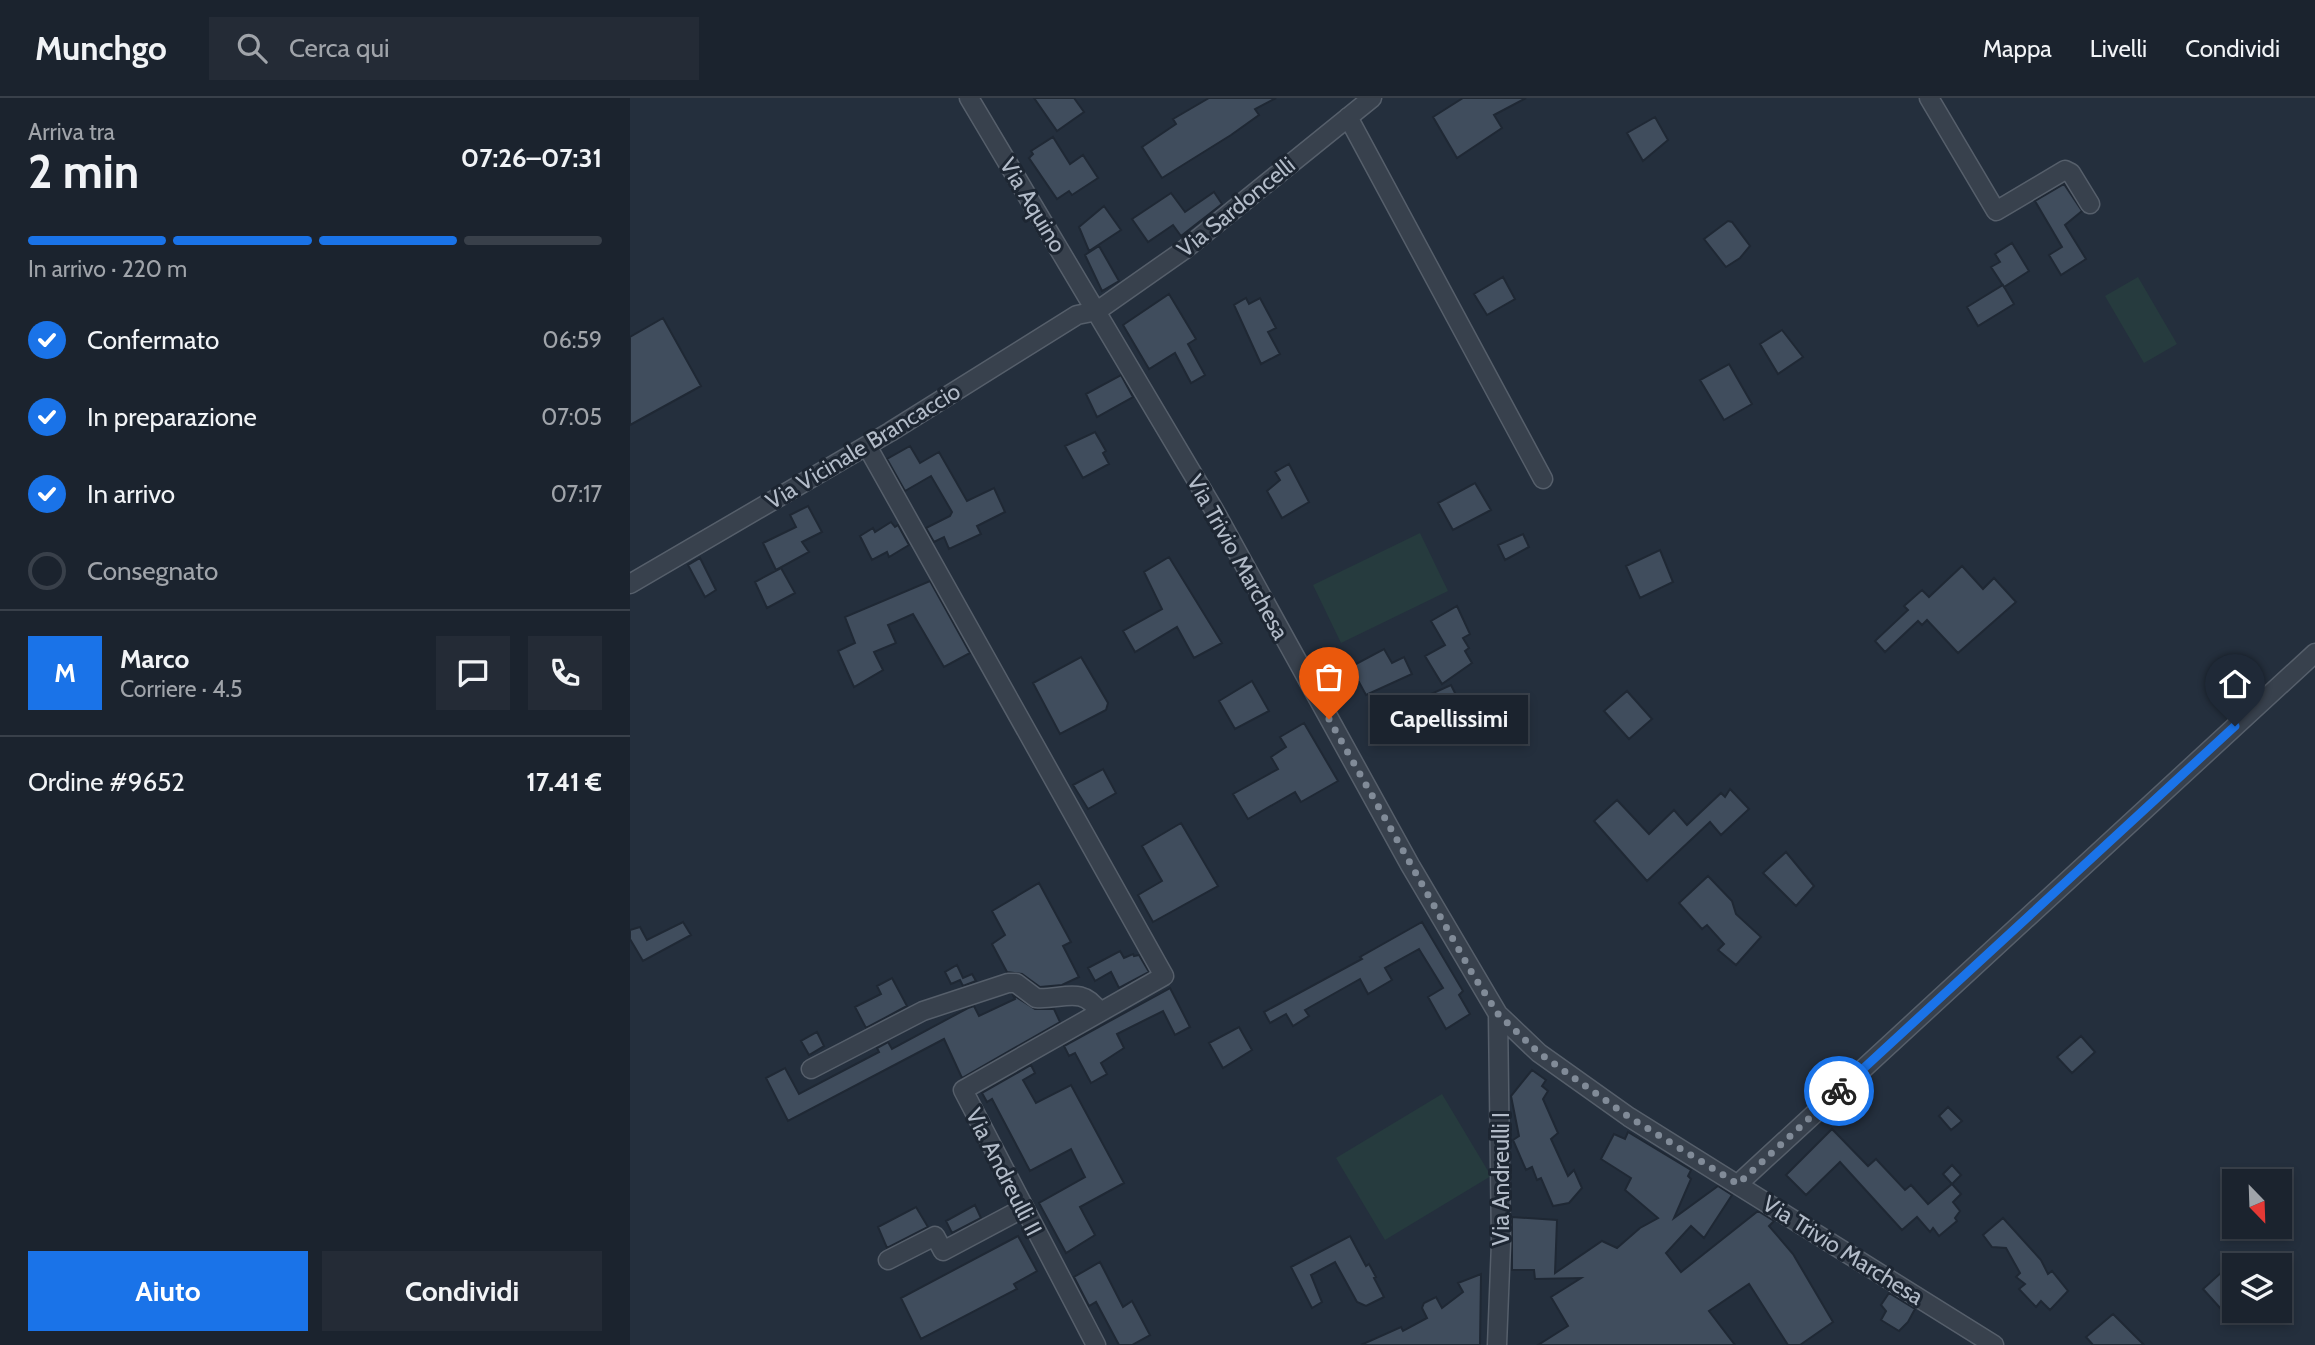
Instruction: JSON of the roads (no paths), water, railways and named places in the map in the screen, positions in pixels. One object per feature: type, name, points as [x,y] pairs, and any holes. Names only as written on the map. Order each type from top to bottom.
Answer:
[{"type":"street","name":"Via Aquino","points":[[970,98],[1097,311]]},
{"type":"street","name":"Via Sardoncelli","points":[[1097,311],[1184,250],[1372,98]]},
{"type":"street","points":[[1929,98],[1996,211],[2066,170],[2090,204]]},
{"type":"street","points":[[1348,117],[1543,479]]},
{"type":"street","name":"Via Vicinale Brancaccio","points":[[630,584],[867,446],[1077,315],[1097,311]]},
{"type":"street","name":"Via Trivio Marchesa","points":[[1097,311],[1213,508],[1410,865],[1498,1014],[1539,1053],[1629,1117],[1994,1345]]},
{"type":"street","name":"Via Andreulli II","points":[[867,446],[1164,976],[963,1090],[1022,1209],[1096,1345]]},
{"type":"street","points":[[1738,1184],[2315,653]]},
{"type":"street","points":[[811,1069],[923,1011],[1008,983],[1016,983],[1036,998],[1078,994],[1093,1002],[1099,1012]]},
{"type":"street","name":"Via Andreulli I","points":[[1497,1345],[1501,1242],[1498,1014]]},
{"type":"street","points":[[888,1260],[934,1236],[943,1251],[1022,1209]]},
{"type":"place","name":"Capellissimi","points":[[1329,719]]}]
